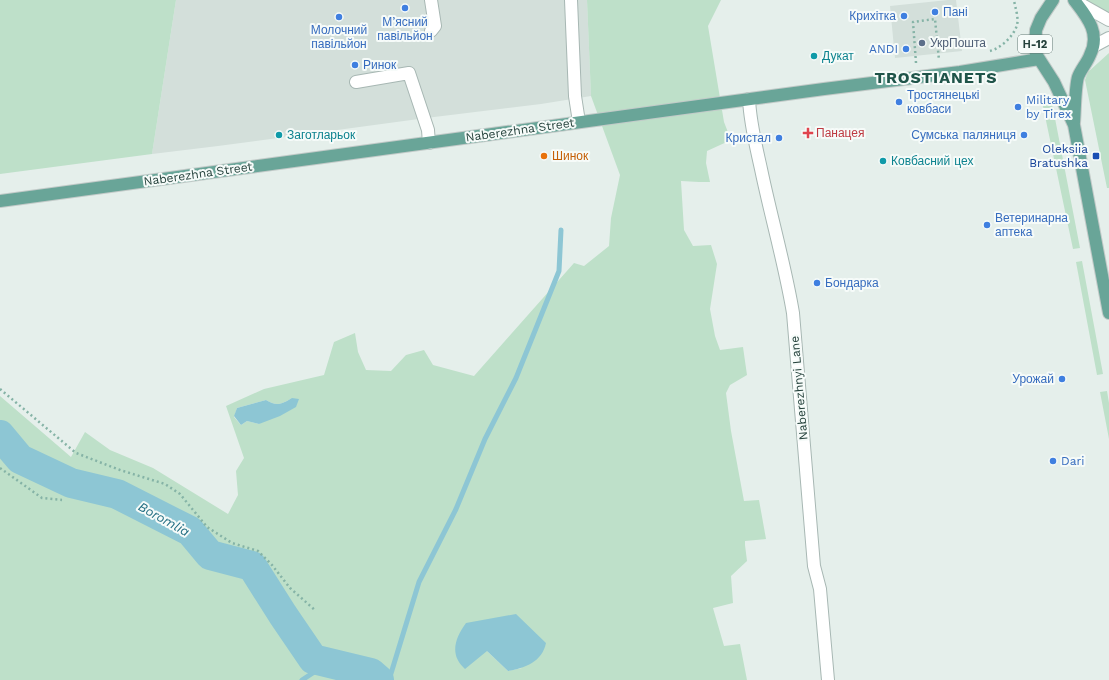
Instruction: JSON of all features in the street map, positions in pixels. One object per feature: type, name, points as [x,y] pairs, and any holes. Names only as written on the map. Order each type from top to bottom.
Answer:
[{"type":"main road","points":[[1074,0],[1084,11],[1092,24],[1094,46]]},
{"type":"main road","name":"Н-12","points":[[1052,2],[1041,18],[1036,30],[1035,48],[1039,59],[1054,82],[1074,125],[1109,313]]},
{"type":"main road","name":"Н-12","points":[[1074,125],[1078,78],[1094,46]]},
{"type":"main road","name":"Naberezhna Street","points":[[0,201],[749,99],[960,72],[1039,59]]},
{"type":"main road","points":[[1054,82],[1063,85],[1073,82],[1078,78]]},
{"type":"street","points":[[431,0],[435,26],[431,31]]},
{"type":"street","points":[[571,0],[575,96],[579,122]]},
{"type":"street","points":[[1074,0],[1109,20]]},
{"type":"street","points":[[1094,46],[1109,38]]},
{"type":"street","points":[[356,82],[409,73],[428,130],[429,143]]},
{"type":"street","name":"Naberezhnyi Lane","points":[[749,99],[750,118],[772,221],[786,275],[793,313],[814,566],[820,589],[828,680]]},
{"type":"path","points":[[986,52],[1000,46],[1012,34],[1017,25],[1014,0]]},
{"type":"path","points":[[916,64],[913,22],[935,19],[939,61]]},
{"type":"path","points":[[0,389],[76,453],[120,470],[165,484],[180,494],[207,527],[232,542],[258,551],[272,565],[290,588],[316,611]]},
{"type":"path","points":[[0,468],[42,498],[62,500]]},
{"type":"shaded area","points":[[176,0],[587,0],[591,96],[541,104],[152,154]]},
{"type":"shaded area","points":[[956,0],[962,51],[895,58],[890,6]]},
{"type":"green space","points":[[0,0],[176,0],[152,154],[0,174]]},
{"type":"green space","points":[[587,0],[721,0],[708,26],[724,122],[731,140],[707,151],[706,163],[710,182],[681,181],[684,230],[693,246],[711,245],[717,264],[710,309],[715,336],[720,350],[743,347],[747,375],[730,385],[726,393],[731,431],[744,501],[759,500],[766,539],[745,541],[747,561],[731,576],[733,603],[713,608],[724,646],[740,644],[747,680],[0,680],[0,396],[71,457],[85,432],[110,450],[153,468],[228,514],[238,495],[236,471],[244,458],[226,406],[264,389],[324,375],[334,342],[355,333],[358,352],[366,370],[391,371],[406,355],[424,350],[433,365],[474,376],[574,263],[584,266],[609,246],[611,218],[620,175],[591,96]],"holes":[[[292,398],[259,424],[247,421],[241,425],[234,417],[237,408],[266,400],[279,404]],[[487,651],[522,668],[508,671]]]},
{"type":"green space","points":[[1074,0],[1109,0],[1109,12],[1096,13]]},
{"type":"green space","points":[[1109,53],[1109,188],[1107,188],[1085,80],[1088,72]]},
{"type":"green space","points":[[1041,97],[1048,99],[1053,108],[1080,248],[1073,249]]},
{"type":"green space","points":[[1082,261],[1103,374],[1097,375],[1076,262]]},
{"type":"green space","points":[[1107,391],[1109,403],[1109,439],[1100,392]]},
{"type":"water","points":[[292,398],[299,399],[296,407],[280,416],[259,424],[247,421],[241,425],[234,416],[237,408],[266,400],[279,404]]},
{"type":"water","points":[[516,614],[546,643],[544,650],[537,659],[526,666],[508,671],[487,651],[465,669],[460,664],[455,652],[455,646],[466,623]]},
{"type":"waterway","points":[[389,680],[419,582],[456,509],[485,439],[516,378],[559,271],[561,230]]},
{"type":"waterway","name":"Boromlia","points":[[0,435],[20,459],[71,483],[117,494],[190,531],[210,555],[252,566],[313,659],[371,673],[379,680]]},
{"type":"waterway","points":[[302,680],[328,663]]},
{"type":"place","name":"М’ясний павільйон","points":[[405,8]]},
{"type":"place","name":"Пані","points":[[935,12]]},
{"type":"place","name":"Крихітка","points":[[904,16]]},
{"type":"place","name":"Молочний павільйон","points":[[339,17]]},
{"type":"place","name":"УкрПошта","points":[[922,43]]},
{"type":"place","name":"ANDI","points":[[906,49]]},
{"type":"place","name":"Дукат","points":[[814,56]]},
{"type":"place","name":"Ринок","points":[[355,65]]},
{"type":"place","name":"Тростянецькі ковбаси","points":[[899,102]]},
{"type":"place","name":"Military by Tirex","points":[[1018,107]]},
{"type":"place","name":"Панацея","points":[[808,133]]},
{"type":"place","name":"Заготларьок","points":[[279,135]]},
{"type":"place","name":"Сумська паляниця","points":[[1024,135]]},
{"type":"place","name":"Кристал","points":[[779,138]]},
{"type":"place","name":"Шинок","points":[[544,156]]},
{"type":"place","name":"Oleksiia Bratushka","points":[[1096,156]]},
{"type":"place","name":"Ковбасний цех","points":[[883,161]]},
{"type":"place","name":"Ветеринарна аптека","points":[[987,225]]},
{"type":"place","name":"Бондарка","points":[[817,283]]},
{"type":"place","name":"Урожай","points":[[1062,379]]},
{"type":"place","name":"Dari","points":[[1053,461]]},
{"type":"district","name":"TROSTIANETS","points":[[936,77]]}]
